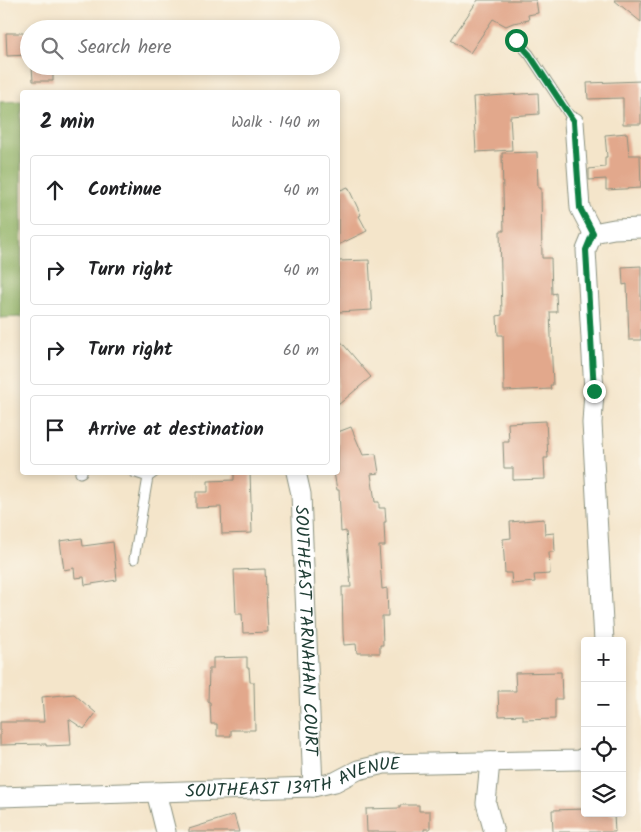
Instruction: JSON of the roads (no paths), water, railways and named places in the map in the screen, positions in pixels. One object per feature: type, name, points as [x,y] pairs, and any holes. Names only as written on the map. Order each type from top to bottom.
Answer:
[{"type":"street","points":[[574,122],[580,208],[593,233],[586,250],[594,391],[592,423],[604,637]]},
{"type":"street","points":[[593,233],[614,229],[641,228]]},
{"type":"street","name":"SOUTHEAST TARNAHAN COURT","points":[[297,475],[301,494],[313,787]]},
{"type":"street","name":"SOUTHEAST 139TH AVENUE","points":[[0,797],[313,787],[335,782],[358,770],[384,764],[581,759]]},
{"type":"street","points":[[490,762],[486,803],[494,832]]},
{"type":"street","points":[[156,792],[166,832]]},
{"type":"lane","points":[[516,40],[529,54],[574,122]]},
{"type":"lane","points":[[134,559],[152,475]]}]
